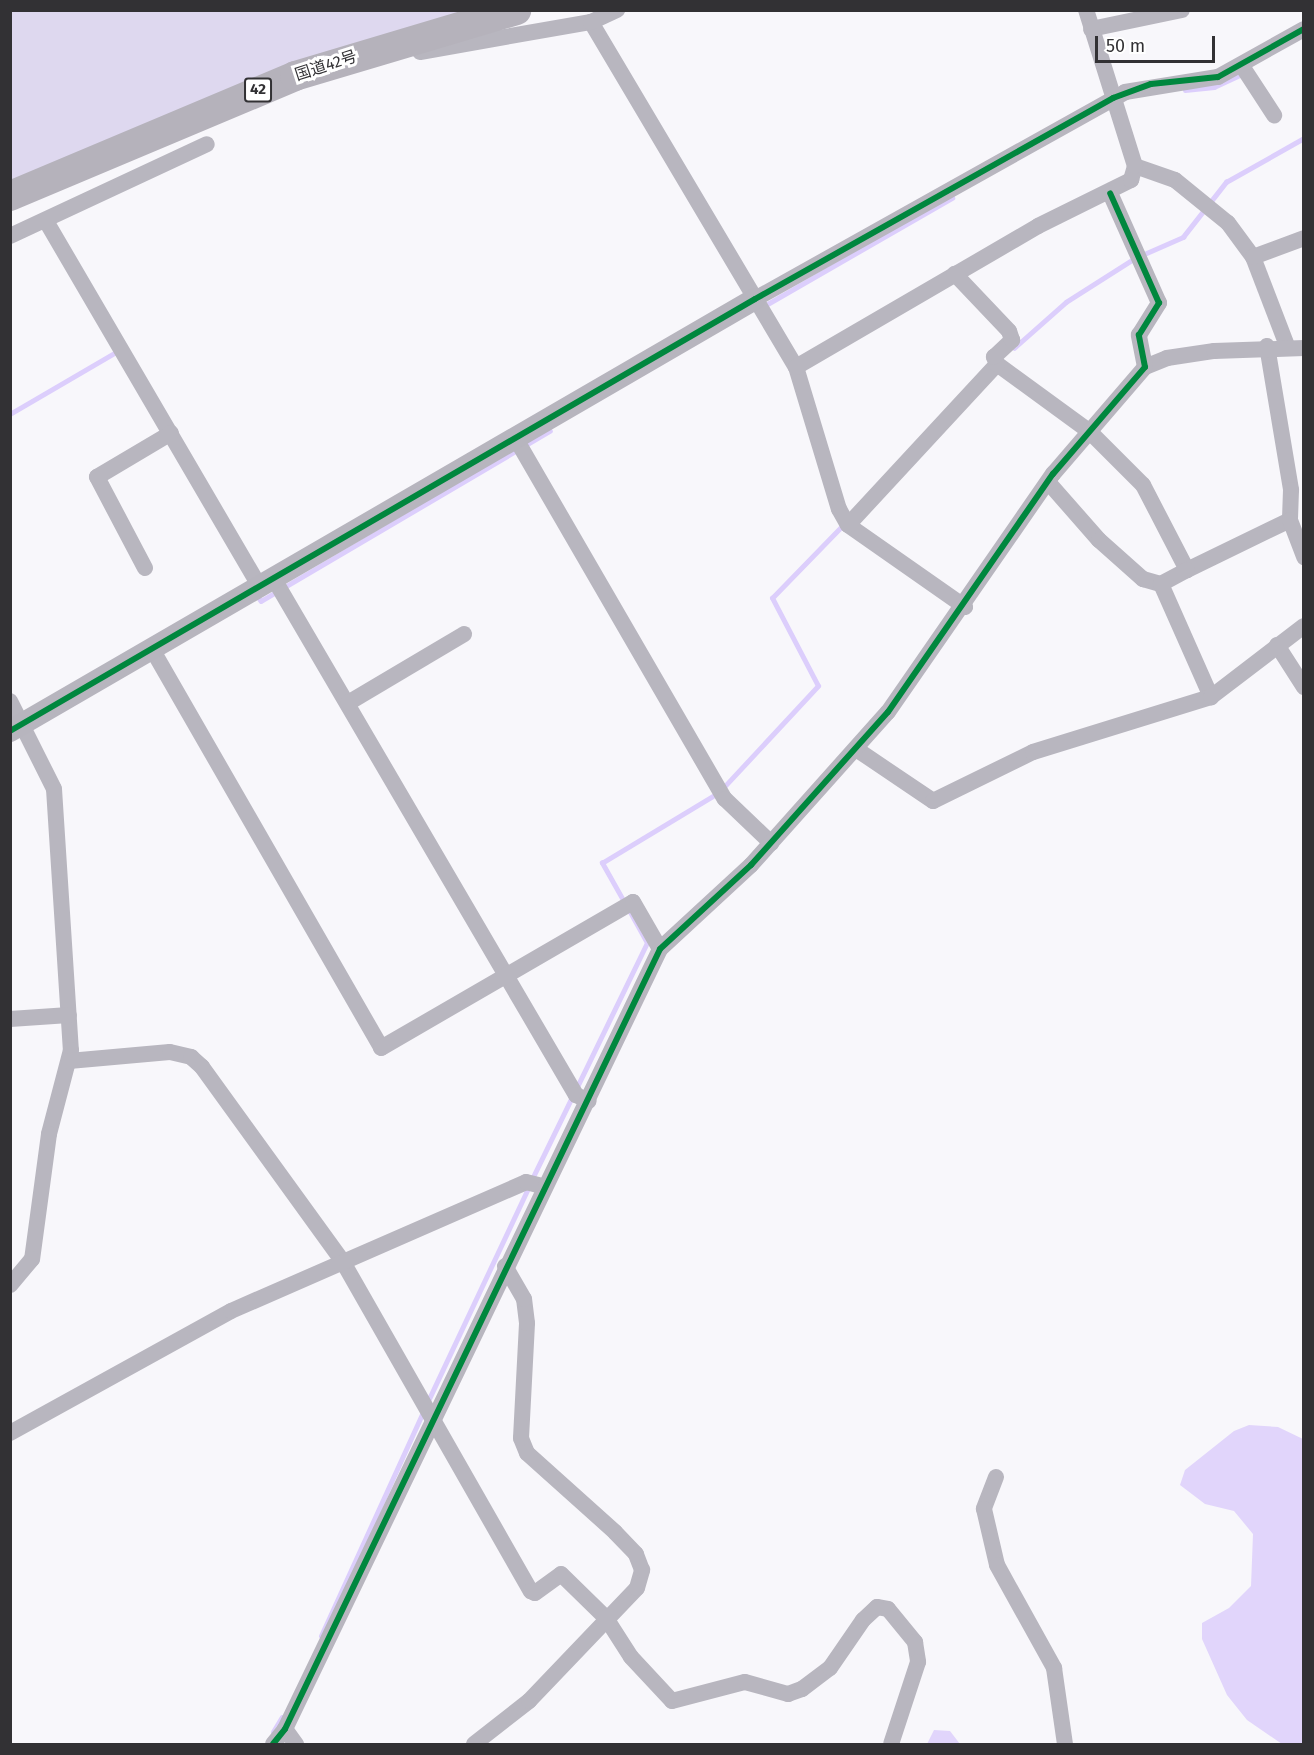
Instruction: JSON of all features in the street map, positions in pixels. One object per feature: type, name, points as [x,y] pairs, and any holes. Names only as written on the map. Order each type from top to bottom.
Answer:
[{"type":"highway","name":"国道42号","points":[[10,196],[252,92],[411,39],[516,10]]},
{"type":"street","points":[[411,39],[420,52],[591,22],[617,10]]},
{"type":"street","points":[[796,366],[1053,218],[1110,193],[1131,180],[1135,166],[1086,10]]},
{"type":"street","points":[[1091,29],[1182,10]]},
{"type":"street","points":[[591,22],[796,366],[839,509],[848,525],[965,607]]},
{"type":"street","points":[[17,727],[755,299],[1113,98],[1151,84],[1201,82],[1242,66],[1304,29]]},
{"type":"street","points":[[1242,66],[1274,115]]},
{"type":"street","points":[[10,236],[207,144]]},
{"type":"street","points":[[273,1744],[285,1729],[542,1186],[589,1101],[660,950],[771,843],[856,749],[916,677],[1048,482],[1145,367],[1167,358],[1267,346],[1296,348],[1252,257],[1228,223],[1186,187],[1135,166]]},
{"type":"street","points":[[1110,193],[1159,303],[1139,335],[1145,367]]},
{"type":"street","points":[[46,221],[171,433],[267,583],[348,703],[576,1095],[589,1101]]},
{"type":"street","points":[[1252,257],[1304,238]]},
{"type":"street","points":[[955,274],[1012,335],[994,357],[997,364],[1089,431],[1143,484],[1186,570]]},
{"type":"street","points":[[1267,346],[1291,490],[1290,520],[1304,557]]},
{"type":"street","points":[[848,525],[997,364]]},
{"type":"street","points":[[145,568],[97,477],[171,433]]},
{"type":"street","points":[[516,439],[725,799],[771,843]]},
{"type":"street","points":[[1048,482],[1134,571],[1161,584],[1211,698]]},
{"type":"street","points":[[1161,584],[1290,520]]},
{"type":"street","points":[[856,749],[933,801],[1033,752],[1211,698],[1304,626]]},
{"type":"street","points":[[348,703],[464,634]]},
{"type":"street","points":[[1277,645],[1304,687]]},
{"type":"street","points":[[152,650],[381,1048],[505,974],[633,902],[660,950]]},
{"type":"street","points":[[10,701],[17,727],[54,789],[69,1016],[69,1061],[49,1134],[32,1259],[10,1285]]},
{"type":"street","points":[[10,1020],[69,1016]]},
{"type":"street","points":[[69,1061],[100,1062],[170,1052],[195,1059],[343,1262],[434,1415],[531,1591],[536,1593],[561,1574],[606,1618],[662,1694],[681,1701],[745,1682],[788,1694],[802,1689],[830,1668],[862,1620],[877,1607],[888,1609],[915,1642],[918,1662],[891,1744]]},
{"type":"street","points":[[10,1433],[231,1311],[526,1182],[542,1186]]},
{"type":"street","points":[[474,1744],[529,1701],[637,1588],[642,1570],[636,1554],[615,1532],[527,1453],[521,1438],[527,1323],[524,1299],[505,1266]]},
{"type":"street","points":[[996,1477],[984,1509],[997,1565],[1054,1668],[1065,1744]]},
{"type":"street","points":[[285,1729],[296,1744]]},
{"type":"shaded area","points":[[10,11],[500,11],[11,188]]},
{"type":"shaded area","points":[[1249,1425],[1278,1427],[1303,1439],[1303,1744],[1282,1744],[1247,1720],[1227,1695],[1202,1639],[1202,1623],[1229,1608],[1251,1586],[1253,1534],[1234,1511],[1205,1504],[1180,1485],[1185,1470],[1234,1431]]},
{"type":"shaded area","points":[[934,1730],[950,1731],[960,1744],[927,1744]]},
{"type":"waterway","points":[[1185,90],[1214,87],[1242,74]]},
{"type":"waterway","points":[[1142,255],[1183,237],[1226,182],[1304,138]]},
{"type":"waterway","points":[[764,306],[952,198]]},
{"type":"waterway","points":[[1014,348],[1066,302],[1135,258]]},
{"type":"waterway","points":[[10,414],[118,351]]},
{"type":"waterway","points":[[257,595],[261,601],[550,431]]},
{"type":"waterway","points":[[724,787],[818,686],[772,598],[844,524]]},
{"type":"waterway","points":[[624,902],[602,863],[718,793]]},
{"type":"waterway","points":[[577,1087],[647,943],[628,909]]},
{"type":"waterway","points":[[532,1179],[572,1097]]},
{"type":"waterway","points":[[428,1401],[529,1186]]},
{"type":"waterway","points":[[321,1636],[423,1412]]},
{"type":"waterway","points":[[273,1732],[282,1717]]},
{"type":"cycle path","points":[[10,731],[755,299],[1113,98],[1151,84],[1218,77],[1304,29]]},
{"type":"cycle path","points":[[273,1744],[285,1729],[660,949],[751,865],[888,712],[1053,474],[1145,367],[1139,335],[1159,303],[1110,193]]}]
